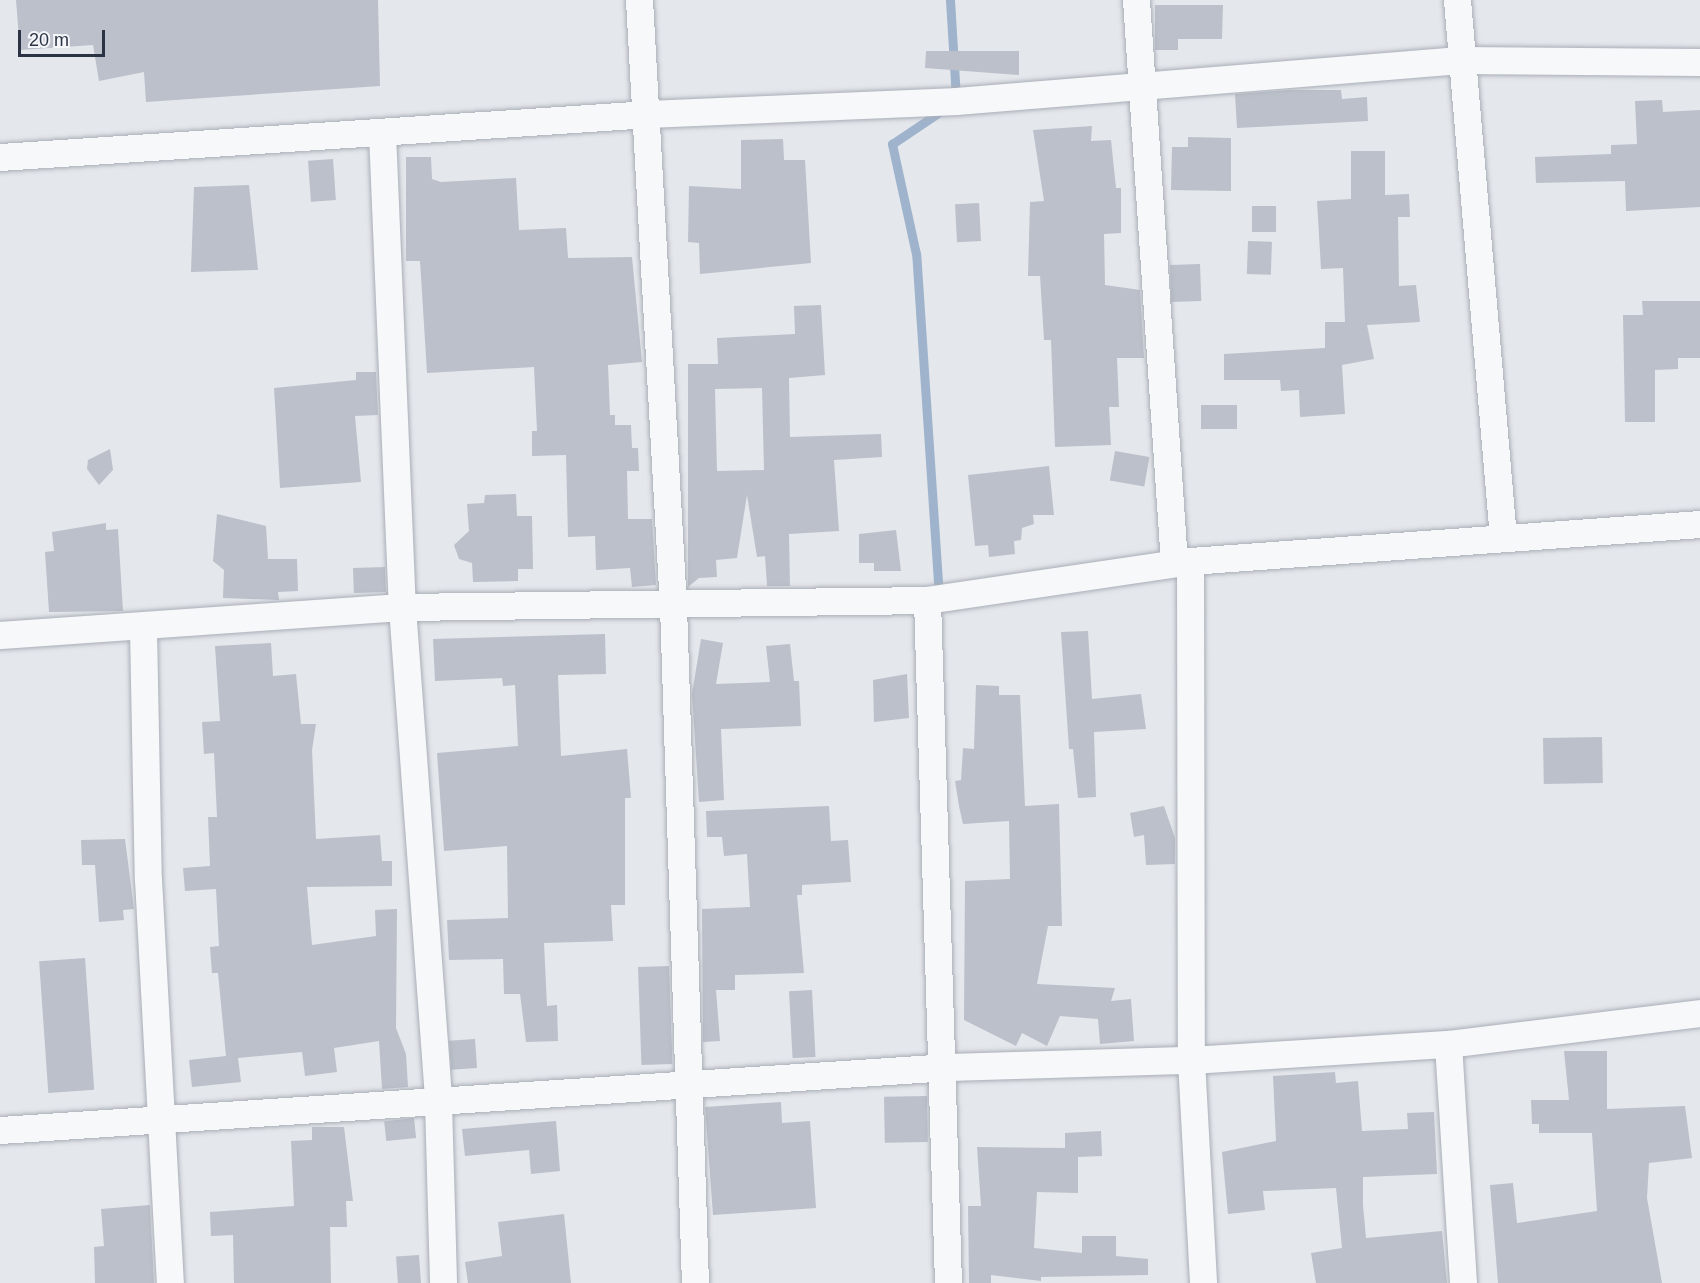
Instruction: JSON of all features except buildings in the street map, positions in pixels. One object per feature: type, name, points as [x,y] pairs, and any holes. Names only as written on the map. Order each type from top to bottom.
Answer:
[{"type":"street","points":[[639,0],[649,114],[673,606],[694,1283]]},
{"type":"street","points":[[1136,0],[1182,562],[1191,1060],[1203,1283]]},
{"type":"street","points":[[1457,0],[1503,538]]},
{"type":"street","points":[[0,157],[649,114],[956,101],[1142,82],[1461,60],[1700,62]]},
{"type":"street","points":[[382,133],[402,607],[438,1102],[444,1283]]},
{"type":"street","points":[[0,635],[143,629],[402,607],[673,606],[927,600],[1182,562],[1700,524]]},
{"type":"street","points":[[927,600],[948,1283]]},
{"type":"street","points":[[143,629],[148,879],[170,1283]]},
{"type":"street","points":[[0,1130],[162,1117],[438,1102],[688,1084],[1191,1060],[1448,1044],[1700,1013]]},
{"type":"street","points":[[1448,1044],[1463,1283]]},
{"type":"waterway","points":[[950,0],[956,98]]},
{"type":"waterway","points":[[939,597],[916,254],[892,144],[944,109]]}]
